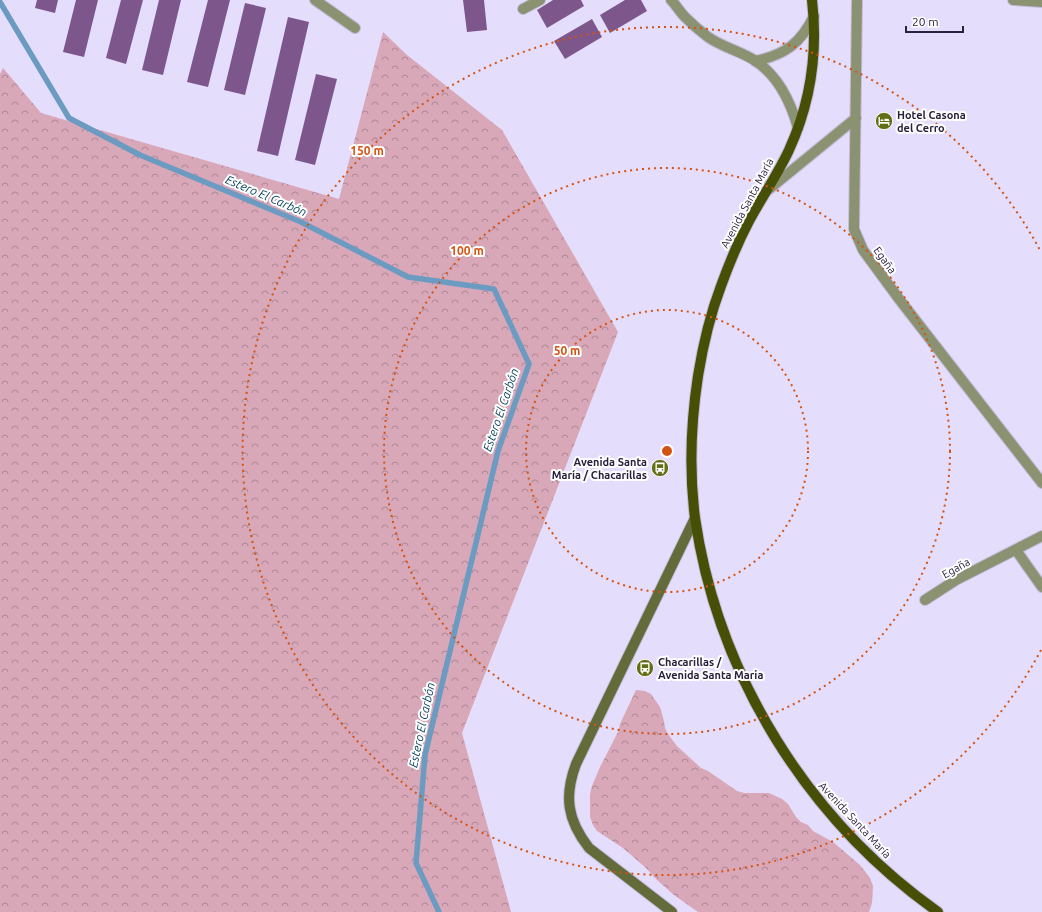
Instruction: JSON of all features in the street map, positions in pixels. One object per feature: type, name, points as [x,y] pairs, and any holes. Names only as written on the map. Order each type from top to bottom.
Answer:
[{"type":"main road","name":"Avenida Santa María","points":[[812,0],[815,37],[814,59],[811,82],[805,106],[789,151],[747,224],[732,256],[709,323],[701,358],[692,429],[691,464],[695,518],[713,598],[726,638],[760,713],[781,748],[830,815],[858,845],[920,900],[938,912]]},
{"type":"street","points":[[315,0],[356,28]]},
{"type":"street","points":[[523,9],[540,0]]},
{"type":"street","points":[[671,0],[684,16],[709,37],[755,61],[765,69],[774,79],[789,102],[795,115],[798,128]]},
{"type":"street","name":"Egaña","points":[[857,0],[854,229],[863,250],[899,299],[1042,484]]},
{"type":"street","points":[[1013,0],[1042,2]]},
{"type":"street","points":[[755,61],[779,54],[790,47],[800,38],[814,16]]},
{"type":"street","points":[[765,193],[856,118]]},
{"type":"street","points":[[672,912],[589,848],[576,829],[572,818],[569,804],[569,790],[571,777],[576,764],[695,518]]},
{"type":"street","name":"Egaña","points":[[925,600],[956,580],[1042,536]]},
{"type":"street","points":[[1016,550],[1042,587]]},
{"type":"green space","points":[[383,32],[407,55],[502,130],[618,332],[462,733],[511,912],[0,912],[0,74],[3,68],[41,113],[339,199]]},
{"type":"green space","points":[[636,690],[645,691],[651,694],[660,707],[668,734],[677,746],[701,768],[708,771],[737,791],[744,793],[769,793],[782,799],[788,804],[801,822],[808,825],[813,831],[833,842],[860,865],[870,878],[873,886],[872,903],[869,912],[698,912],[674,895],[623,848],[597,831],[590,817],[590,794],[592,786]]},
{"type":"building","points":[[37,0],[58,0],[55,13],[35,8]]},
{"type":"building","points":[[76,0],[98,0],[84,57],[63,52]]},
{"type":"building","points":[[121,0],[143,0],[126,64],[106,58]]},
{"type":"building","points":[[159,0],[181,0],[163,75],[142,70]]},
{"type":"building","points":[[208,0],[230,0],[208,87],[187,82]]},
{"type":"building","points":[[463,0],[484,0],[487,30],[467,32]]},
{"type":"building","points":[[553,0],[581,0],[584,6],[547,28],[537,10]]},
{"type":"building","points":[[625,0],[641,0],[647,11],[610,33],[600,15]]},
{"type":"building","points":[[245,3],[266,8],[245,95],[224,90]]},
{"type":"building","points":[[288,17],[309,22],[278,156],[257,151]]},
{"type":"building","points":[[592,19],[602,37],[565,59],[554,41]]},
{"type":"building","points":[[316,74],[337,79],[315,165],[295,160]]},
{"type":"waterway","name":"Estero El Carbón","points":[[0,2],[69,118],[140,155],[301,222],[408,277],[494,289],[529,364],[498,451],[425,755],[416,863],[439,912]]},
{"type":"place","name":"Hotel Casona del Cerro","points":[[884,121]]},
{"type":"place","name":"Avenida Santa María / Chacarillas","points":[[660,468]]},
{"type":"place","name":"Chacarillas / Avenida Santa Maria","points":[[645,668]]}]
